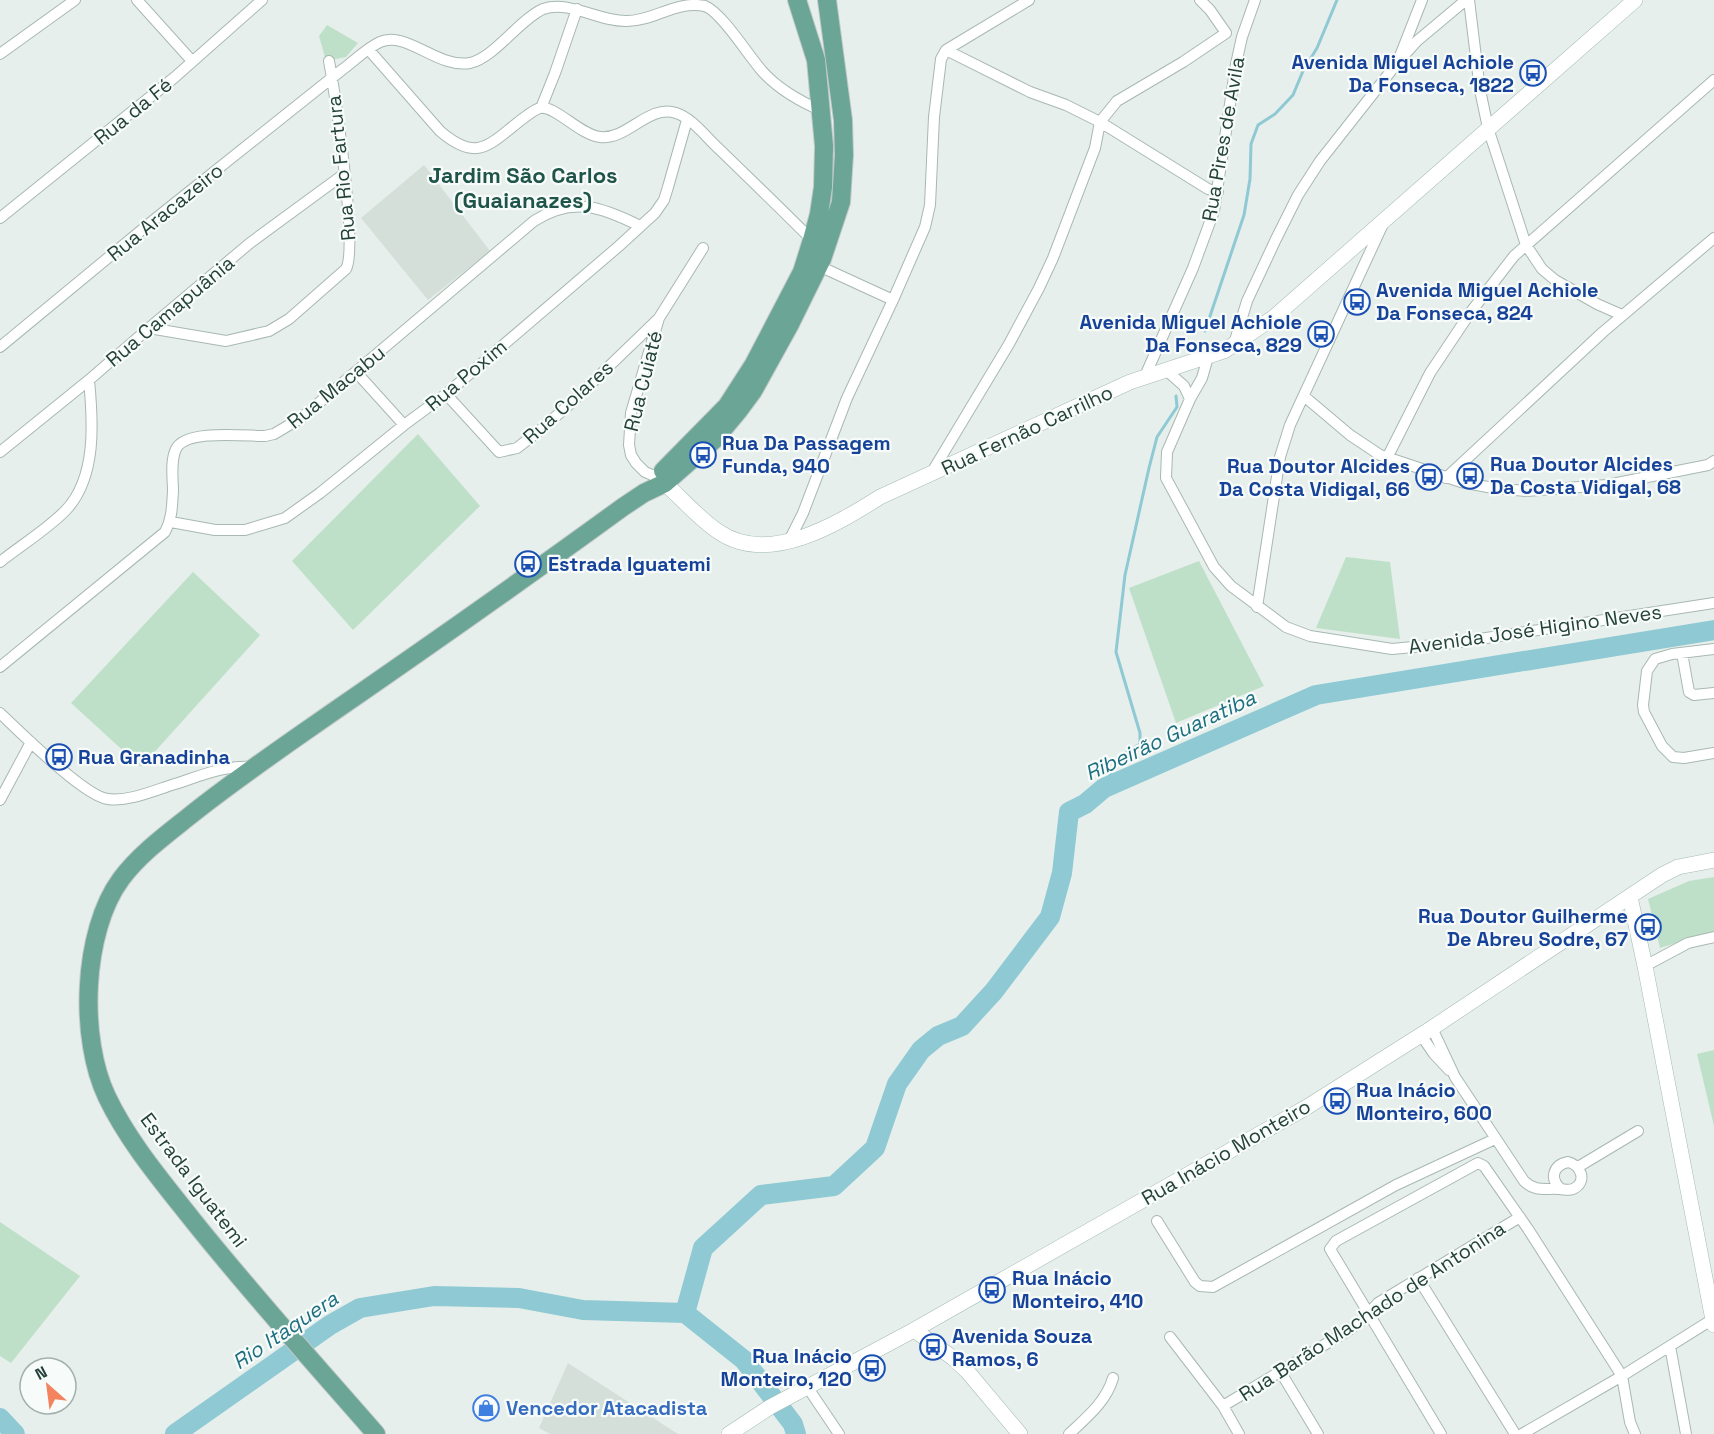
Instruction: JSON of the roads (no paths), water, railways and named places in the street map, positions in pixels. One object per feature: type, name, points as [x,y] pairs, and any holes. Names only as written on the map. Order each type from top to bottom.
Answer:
[{"type":"main road","points":[[661,480],[727,406],[754,364],[802,272],[812,240],[823,187],[822,111],[816,60],[797,0]]},
{"type":"main road","points":[[661,480],[714,440],[753,391],[819,266],[841,202],[843,177],[843,120],[827,0]]},
{"type":"main road","name":"Estrada Iguatemi","points":[[376,1434],[297,1344],[168,1189],[125,1128],[106,1096],[95,1065],[90,1035],[88,994],[93,944],[119,882],[141,855],[252,767],[661,480]]},
{"type":"street","points":[[0,54],[75,0]]},
{"type":"street","points":[[137,0],[192,61]]},
{"type":"street","name":"Rua da Fé","points":[[0,218],[192,61],[262,0]]},
{"type":"street","points":[[789,541],[803,513],[847,398],[925,227],[930,205],[934,117],[941,59],[946,50],[1029,0]]},
{"type":"street","points":[[1200,0],[1226,33],[1242,37]]},
{"type":"street","name":"Rua Pires de Avila","points":[[1145,376],[1214,211],[1242,37],[1255,0]]},
{"type":"street","points":[[1398,62],[1422,0]]},
{"type":"street","points":[[1234,344],[1247,301],[1298,195],[1320,161],[1417,41],[1467,0]]},
{"type":"street","points":[[1467,0],[1488,128],[1526,245],[1542,269],[1555,280],[1597,304],[1622,315]]},
{"type":"street","name":"Rua Fernão Carrilho","points":[[661,480],[704,521],[738,542],[755,545],[789,541],[836,522],[880,497],[1145,376],[1208,357],[1234,344],[1273,318],[1635,0]]},
{"type":"street","name":"Rua Aracazeiro","points":[[0,347],[155,219],[380,42],[393,39],[444,61],[472,62],[545,8],[564,5],[608,19],[635,21],[672,6],[687,3],[698,4],[708,8],[720,19],[763,72],[787,93],[822,111]]},
{"type":"street","points":[[541,108],[577,9]]},
{"type":"street","points":[[932,474],[1009,344],[1039,288],[1053,258],[1095,148],[1100,122],[1118,101],[1184,62],[1226,33]]},
{"type":"street","points":[[369,50],[440,131],[462,147],[472,149],[485,147],[541,108],[552,110],[577,128],[597,137],[614,135],[662,112],[675,113],[687,120],[812,240]]},
{"type":"street","points":[[946,50],[1030,92],[1066,105],[1100,122],[1208,189],[1218,192]]},
{"type":"street","name":"Rua Rio Fartura","points":[[149,328],[218,340],[232,340],[269,331],[289,318],[348,265],[349,241],[344,174],[329,61]]},
{"type":"street","points":[[1387,458],[1430,373],[1514,256],[1714,80]]},
{"type":"street","name":"Rua Poxim","points":[[171,522],[201,528],[237,530],[266,525],[285,518],[320,494],[404,425],[446,394],[655,213],[664,200],[687,120]]},
{"type":"street","name":"Rua Camapuânia","points":[[0,452],[89,380],[250,243],[344,174]]},
{"type":"street","name":"Rua Macabu","points":[[171,522],[173,459],[176,447],[180,444],[196,437],[265,436],[274,434],[301,418],[357,373],[477,269],[534,222],[551,211],[571,206],[603,210],[640,226]]},
{"type":"street","points":[[1257,606],[1280,457],[1290,425],[1305,397],[1384,221]]},
{"type":"street","points":[[1446,478],[1622,315],[1714,238]]},
{"type":"street","name":"Rua Cuiaté","points":[[661,480],[645,472],[636,464],[631,454],[629,445],[631,413],[659,318],[703,248]]},
{"type":"street","points":[[819,266],[893,300]]},
{"type":"street","name":"Rua Colares","points":[[446,394],[499,452],[516,448],[570,404],[659,318]]},
{"type":"street","name":"Avenida José Higino Neves","points":[[1208,357],[1202,378],[1190,399],[1167,452],[1166,478],[1214,567],[1231,586],[1286,627],[1310,636],[1392,649],[1454,643],[1714,603]]},
{"type":"street","points":[[1166,370],[1184,386],[1190,399]]},
{"type":"street","points":[[357,373],[404,425]]},
{"type":"street","points":[[0,562],[66,510],[80,489],[90,453],[92,419],[89,380]]},
{"type":"street","points":[[1305,397],[1350,435],[1387,458],[1446,478],[1493,488],[1526,491],[1607,486],[1712,463]]},
{"type":"street","points":[[0,667],[156,541],[171,522]]},
{"type":"street","points":[[1714,649],[1660,657],[1652,662],[1647,671],[1643,705],[1647,720],[1669,754],[1677,759],[1714,753]]},
{"type":"street","points":[[1682,653],[1689,692],[1714,693]]},
{"type":"street","points":[[0,713],[84,789],[110,800],[146,793],[225,768],[252,767]]},
{"type":"street","points":[[0,800],[32,742]]},
{"type":"street","name":"Rua Inácio Monteiro","points":[[729,1434],[770,1407],[914,1330],[1307,1107],[1671,870],[1714,860]]},
{"type":"street","points":[[1522,1434],[1714,1322],[1630,897]]},
{"type":"street","points":[[1645,966],[1688,943],[1714,937]]},
{"type":"street","points":[[1426,1031],[1495,1139],[1529,1186],[1545,1190],[1572,1190],[1578,1186],[1582,1176],[1578,1167],[1568,1162],[1558,1166],[1554,1173],[1554,1180],[1561,1189]]},
{"type":"street","points":[[1578,1167],[1638,1131]]},
{"type":"street","points":[[1156,1221],[1195,1282],[1200,1286],[1214,1287],[1396,1185],[1495,1139]]},
{"type":"street","points":[[1441,1434],[1330,1251],[1330,1246],[1478,1163],[1484,1166],[1520,1217],[1622,1376],[1630,1422],[1635,1434]]},
{"type":"street","name":"Rua Barão Machado de Antonina","points":[[1223,1406],[1349,1330],[1378,1303],[1520,1217]]},
{"type":"street","points":[[1418,1278],[1515,1434]]},
{"type":"street","points":[[914,1330],[967,1371],[1020,1434]]},
{"type":"street","points":[[1170,1337],[1223,1406],[1239,1434]]},
{"type":"street","points":[[1670,1346],[1686,1434]]},
{"type":"street","points":[[1280,1371],[1318,1434]]},
{"type":"street","points":[[1069,1434],[1104,1399],[1113,1378]]},
{"type":"street","points":[[808,1388],[839,1434]]},
{"type":"waterway","points":[[1205,331],[1244,215],[1250,179],[1251,144],[1258,125],[1275,114],[1293,95],[1303,71],[1317,48],[1337,0]]},
{"type":"waterway","points":[[1104,788],[1118,758],[1140,744],[1140,733],[1116,652],[1125,575],[1149,468],[1157,437],[1177,407],[1176,396]]},
{"type":"waterway","name":"Ribeirão Guaratiba","points":[[685,1313],[703,1248],[761,1195],[834,1186],[875,1148],[897,1084],[921,1050],[938,1036],[962,1026],[994,991],[1050,917],[1062,873],[1069,812],[1085,804],[1104,788],[1316,695],[1714,630]]},
{"type":"waterway","name":"Rio Itaquera","points":[[175,1434],[330,1325],[360,1308],[434,1296],[519,1298],[583,1310],[685,1313]]},
{"type":"waterway","points":[[685,1313],[744,1360],[793,1424],[796,1434]]},
{"type":"waterway","name":"Rio Itaquera","points":[[0,1418],[15,1434]]},
{"type":"place","name":"Avenida Miguel Achiole Da Fonseca, 1822","points":[[1533,73]]},
{"type":"place","name":"Avenida Miguel Achiole Da Fonseca, 824","points":[[1357,302]]},
{"type":"place","name":"Avenida Miguel Achiole Da Fonseca, 829","points":[[1321,334]]},
{"type":"place","name":"Rua Da Passagem Funda, 940","points":[[703,455]]},
{"type":"place","name":"Rua Doutor Alcides Da Costa Vidigal, 68","points":[[1470,476]]},
{"type":"place","name":"Rua Doutor Alcides Da Costa Vidigal, 66","points":[[1429,477]]},
{"type":"place","name":"Estrada Iguatemi","points":[[528,564]]},
{"type":"place","name":"Rua Granadinha","points":[[59,757]]},
{"type":"place","name":"Rua Doutor Guilherme De Abreu Sodre, 67","points":[[1648,927]]},
{"type":"place","name":"Rua Inácio Monteiro, 600","points":[[1337,1101]]},
{"type":"place","name":"Rua Inácio Monteiro, 410","points":[[992,1290]]},
{"type":"place","name":"Avenida Souza Ramos, 6","points":[[933,1347]]},
{"type":"place","name":"Rua Inácio Monteiro, 120","points":[[872,1368]]},
{"type":"place","name":"Vencedor Atacadista","points":[[486,1408]]},
{"type":"district","name":"Jardim São Carlos (Guaianazes)","points":[[523,188]]}]
